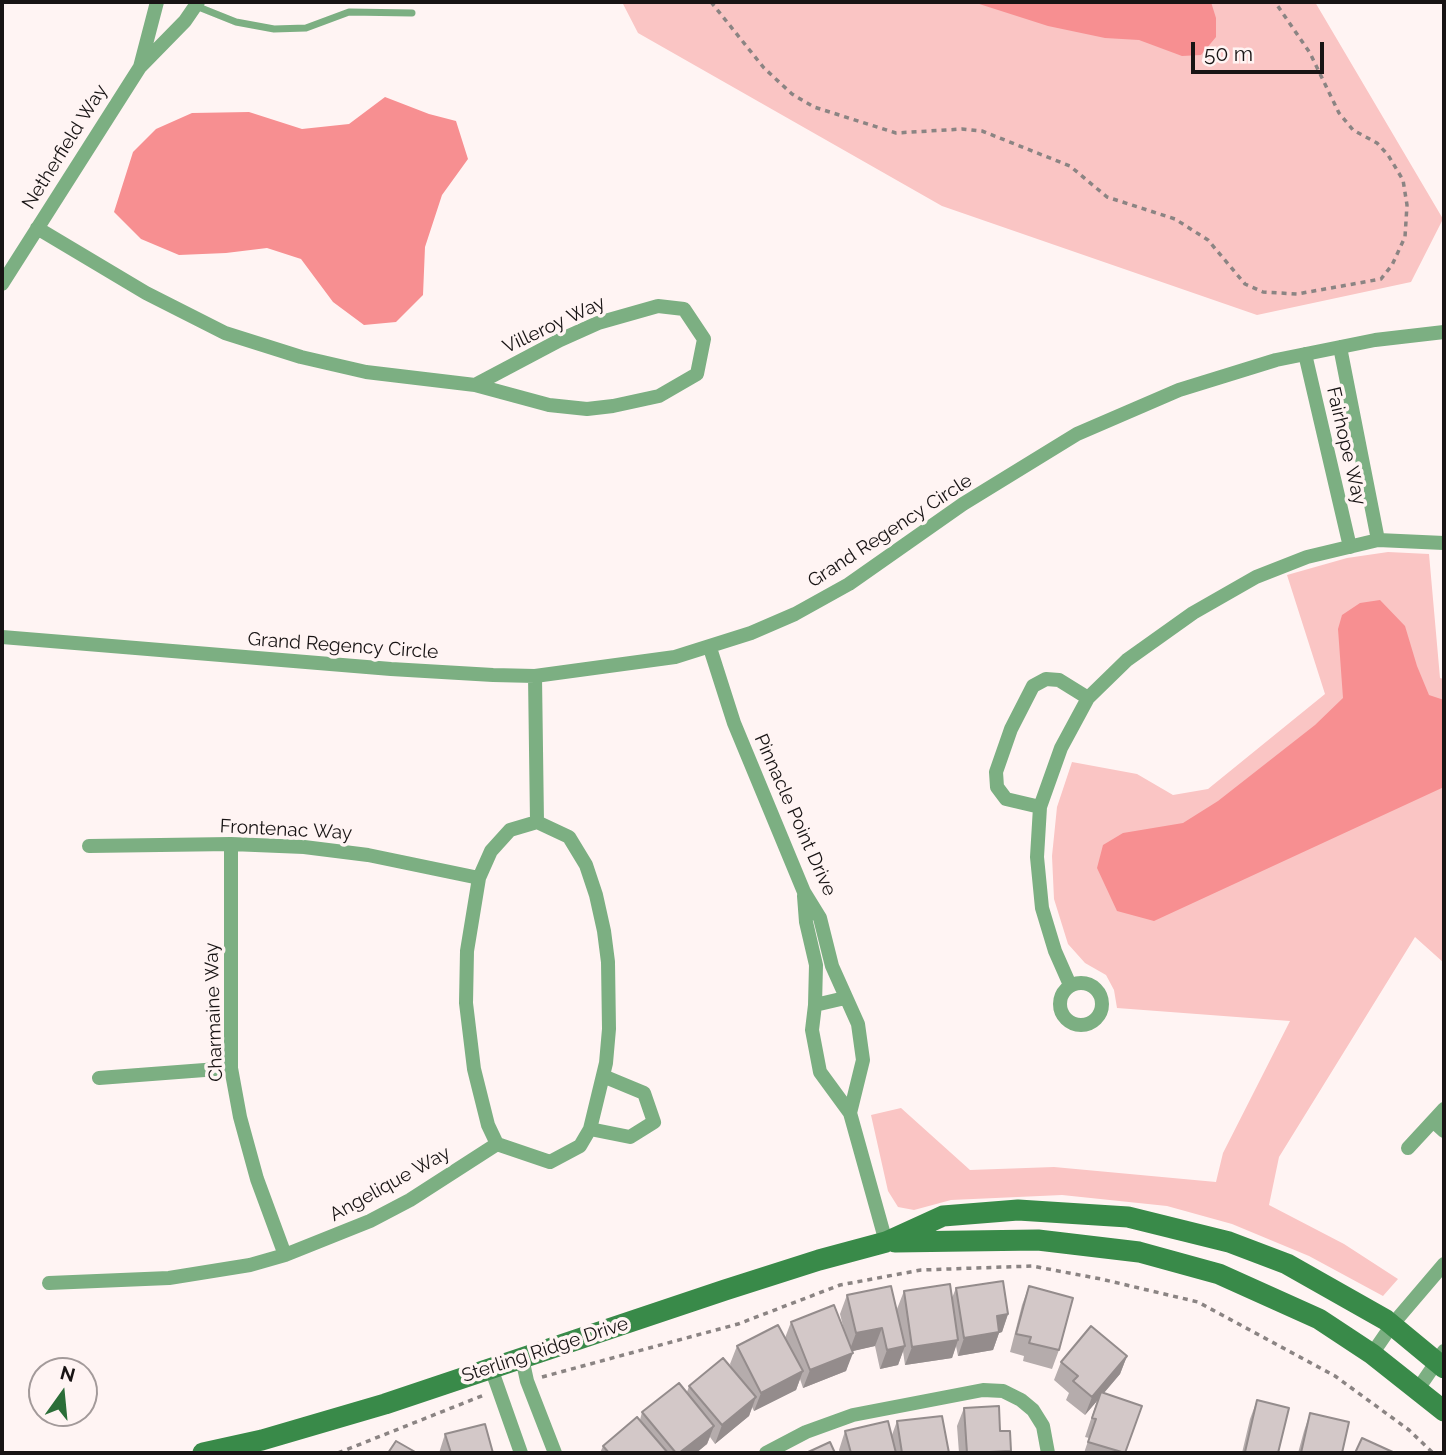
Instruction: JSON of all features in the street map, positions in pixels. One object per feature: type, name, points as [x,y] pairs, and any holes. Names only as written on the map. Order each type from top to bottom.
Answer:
[{"type":"street","name":"Netherfield Way","points":[[140,67],[157,2]]},
{"type":"street","name":"Netherfield Way","points":[[2,284],[140,67],[185,21],[197,4]]},
{"type":"street","name":"Villeroy Way","points":[[37,228],[146,293],[225,333],[300,358],[366,372],[475,385],[550,405],[587,409],[659,396],[697,374],[704,339],[684,309],[658,306],[598,323],[475,385]]},
{"type":"street","name":"Grand Regency Circle","points":[[2,637],[391,669],[535,676],[675,657],[710,648],[795,614],[849,584],[963,504],[1077,434],[1179,390],[1276,360],[1375,340],[1444,332]]},
{"type":"street","name":"Fairhope Way","points":[[1340,347],[1378,540]]},
{"type":"street","name":"Fairhope Way","points":[[1305,354],[1350,547]]},
{"type":"street","points":[[1070,985],[1055,951],[1042,908],[1037,857],[1040,807],[1060,748],[1088,698],[1126,660],[1193,613],[1256,577],[1307,557],[1378,540],[1444,543]]},
{"type":"street","name":"Pinnacle Point Drive","points":[[710,648],[734,723],[804,892],[820,918],[832,966],[858,1024],[863,1060],[849,1113]]},
{"type":"street","points":[[535,676],[537,822]]},
{"type":"street","points":[[1040,807],[1006,799],[997,787],[996,772],[1011,729],[1032,686],[1045,679],[1059,680],[1088,698]]},
{"type":"street","points":[[537,822],[569,836],[586,865],[596,895],[608,962],[609,1029],[603,1076],[590,1129],[580,1146],[550,1162],[497,1144],[488,1125],[474,1069],[466,1003],[467,951],[479,878],[491,850],[510,830],[537,822]]},
{"type":"street","name":"Frontenac Way","points":[[89,846],[231,844],[338,850],[479,878]]},
{"type":"street","name":"Charmaine Way","points":[[231,844],[231,1068],[240,1117],[257,1179],[285,1255]]},
{"type":"street","points":[[804,892],[806,922],[816,965],[816,1005],[812,1030],[820,1072],[849,1113],[886,1242]]},
{"type":"street","points":[[816,1005],[845,998]]},
{"type":"street","points":[[99,1078],[231,1068]]},
{"type":"street","points":[[590,1129],[630,1137],[654,1122],[644,1093],[603,1076]]},
{"type":"street","points":[[1408,1148],[1439,1126],[1444,1109]]},
{"type":"street","name":"Angelique Way","points":[[49,1283],[169,1278],[250,1265],[285,1255],[370,1221],[410,1200],[497,1144]]},
{"type":"street","name":"Sterling Ridge Drive","points":[[203,1453],[262,1440],[348,1415],[819,1260],[886,1242],[943,1216],[1018,1210],[1128,1217],[1229,1242],[1287,1264],[1391,1325],[1441,1360]]},
{"type":"street","name":"Sterling Ridge Drive","points":[[886,1242],[1038,1240],[1139,1252],[1219,1273],[1319,1319],[1372,1354],[1444,1410]]},
{"type":"street","points":[[1372,1354],[1391,1325],[1444,1264]]},
{"type":"street","points":[[522,1358],[527,1381],[555,1453]]},
{"type":"street","points":[[1418,1389],[1441,1360]]},
{"type":"street","points":[[491,1367],[522,1453]]},
{"type":"street","points":[[766,1453],[806,1432],[853,1415],[983,1390],[1003,1391],[1033,1410],[1044,1426],[1048,1453]]},
{"type":"lane","points":[[197,4],[236,22],[274,29],[306,28],[349,12],[412,13]]},
{"type":"path","points":[[711,2],[764,68],[792,94],[814,107],[896,133],[962,129],[982,131],[1070,166],[1107,197],[1175,219],[1208,240],[1245,284],[1263,292],[1297,293],[1381,279],[1392,265],[1405,237],[1407,205],[1403,180],[1388,155],[1377,143],[1353,130],[1339,113],[1310,53],[1275,2]]},
{"type":"path","points":[[527,1381],[738,1324],[840,1285],[921,1270],[1032,1266],[1198,1302],[1335,1376],[1409,1430],[1433,1453]]},
{"type":"path","points":[[338,1453],[499,1390]]},
{"type":"shaded area","points":[[622,2],[1315,2],[1443,219],[1411,282],[1257,315],[942,206],[638,33]]},
{"type":"shaded area","points":[[973,2],[1211,2],[1216,18],[1216,37],[1201,55],[1182,56],[1139,40],[1105,38],[1048,26]]},
{"type":"shaded area","points":[[385,97],[456,121],[468,159],[442,195],[425,247],[423,295],[396,322],[364,325],[333,302],[301,259],[267,248],[179,255],[141,239],[114,212],[133,152],[156,129],[192,113],[249,112],[302,129],[349,124]]},
{"type":"shaded area","points":[[1388,552],[1429,554],[1440,678],[1444,679],[1444,963],[1415,937],[1279,1157],[1269,1205],[1344,1244],[1398,1279],[1383,1296],[1309,1256],[1232,1224],[1167,1206],[1062,1195],[951,1200],[914,1210],[898,1207],[888,1191],[871,1115],[901,1108],[970,1170],[1054,1167],[1216,1182],[1223,1153],[1290,1021],[1117,1008],[1114,990],[1106,975],[1085,963],[1068,944],[1054,899],[1052,856],[1057,807],[1072,762],[1137,774],[1173,795],[1208,789],[1325,694],[1287,575],[1347,558]]},
{"type":"shaded area","points":[[1380,600],[1405,626],[1429,695],[1444,700],[1444,787],[1154,921],[1117,911],[1097,868],[1103,845],[1123,833],[1183,823],[1218,801],[1315,725],[1343,698],[1338,629],[1342,615],[1360,603]]},
{"type":"building","points":[[1003,1281],[1008,1314],[997,1316],[999,1332],[964,1338],[956,1288]]},
{"type":"building","points":[[950,1284],[958,1340],[912,1347],[904,1291]]},
{"type":"building","points":[[891,1286],[905,1346],[887,1350],[882,1328],[856,1333],[847,1295]]},
{"type":"building","points":[[1029,1286],[1073,1298],[1059,1350],[1029,1343],[1031,1337],[1016,1334]]},
{"type":"building","points":[[834,1305],[853,1353],[810,1370],[791,1322]]},
{"type":"building","points":[[778,1325],[803,1371],[761,1393],[737,1346]]},
{"type":"building","points":[[1091,1326],[1127,1356],[1092,1397],[1073,1381],[1078,1376],[1061,1362]]},
{"type":"building","points":[[723,1358],[756,1397],[722,1425],[689,1386]]},
{"type":"building","points":[[679,1383],[714,1426],[676,1453],[642,1412]]},
{"type":"building","points":[[1101,1392],[1142,1406],[1125,1453],[1088,1442],[1096,1419],[1092,1418]]},
{"type":"building","points":[[1257,1400],[1289,1408],[1278,1453],[1245,1452]]},
{"type":"building","points":[[999,1406],[1000,1431],[1010,1431],[1011,1451],[967,1453],[964,1408]]},
{"type":"building","points":[[1310,1413],[1349,1422],[1342,1453],[1301,1453]]},
{"type":"building","points":[[942,1416],[949,1453],[902,1453],[897,1421]]},
{"type":"building","points":[[637,1417],[668,1453],[609,1453],[603,1446]]},
{"type":"building","points":[[888,1421],[896,1453],[851,1453],[845,1431]]},
{"type":"building","points":[[485,1424],[493,1453],[451,1453],[445,1434]]},
{"type":"building","points":[[1362,1438],[1395,1453],[1355,1453]]},
{"type":"building","points":[[396,1441],[417,1453],[388,1453]]},
{"type":"building","points":[[830,1442],[835,1453],[806,1453]]}]
